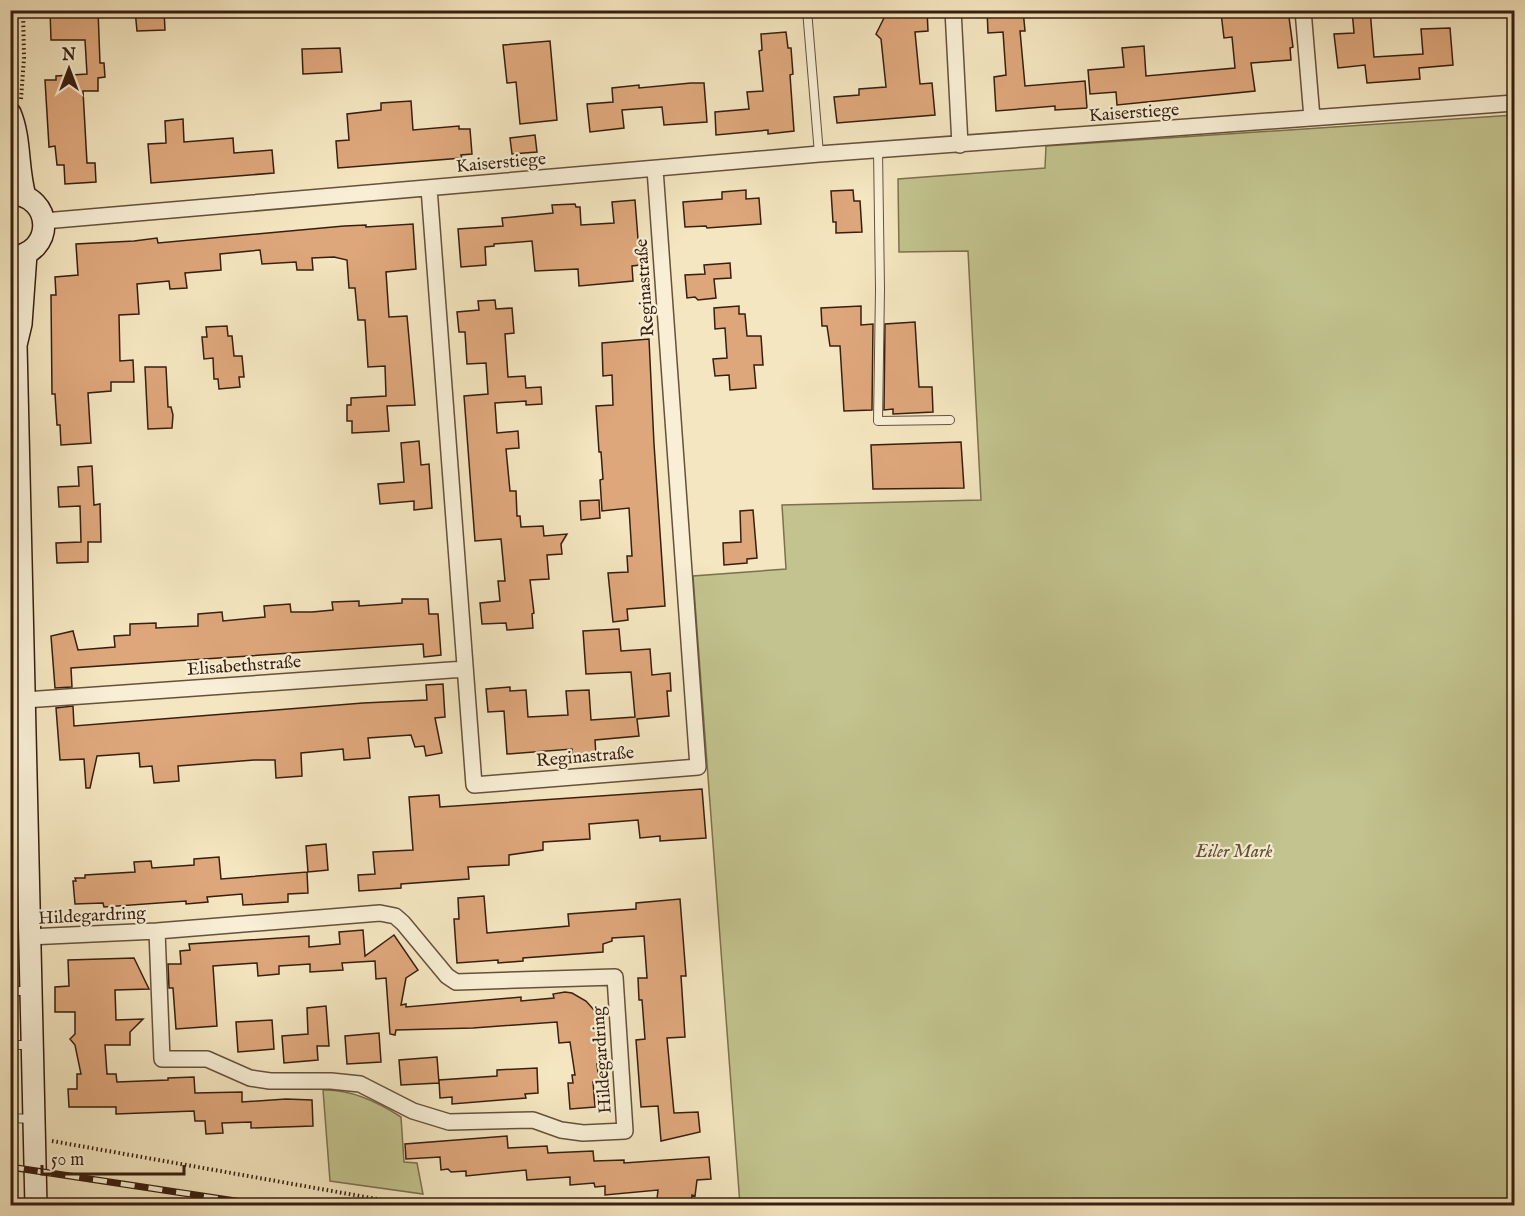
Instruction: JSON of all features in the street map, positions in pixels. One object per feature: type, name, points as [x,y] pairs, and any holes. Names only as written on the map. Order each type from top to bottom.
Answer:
[{"type":"street","points":[[953,10],[960,145]]},
{"type":"street","points":[[1303,10],[1311,118]]},
{"type":"street","name":"Kaiserstiege","points":[[44,221],[819,154],[1515,103]]},
{"type":"street","points":[[14,108],[20,173],[18,195],[37,205],[44,221],[44,234],[38,246],[18,256],[21,324],[13,336],[26,700],[28,937],[20,991],[21,1045],[34,1128],[36,1206]]},
{"type":"street","name":"Reginastraße","points":[[429,188],[474,785],[698,767],[655,169]]},
{"type":"street","name":"Elisabethstraße","points":[[26,700],[465,669]]},
{"type":"street","name":"Hildegardring","points":[[28,937],[157,931],[380,913],[395,916],[447,976],[456,982],[615,977],[625,1131],[583,1133],[561,1130],[533,1120],[449,1122],[413,1111],[360,1084],[332,1081],[270,1081],[250,1078],[207,1059],[162,1059],[157,931]]},
{"type":"lane","points":[[807,10],[819,154]]},
{"type":"lane","points":[[878,150],[880,289],[878,421],[950,420]]},
{"type":"lane","points":[[10,1118],[34,1128]]},
{"type":"path","points":[[14,108],[22,98],[23,10]]},
{"type":"path","points":[[34,1128],[416,1206]]},
{"type":"green space","name":"Eiler Mark","points":[[1514,115],[1514,1205],[740,1205],[693,576],[786,569],[782,505],[981,500],[968,251],[899,252],[898,179],[1045,168],[1046,146]]},
{"type":"green space","points":[[323,1090],[354,1094],[383,1106],[401,1117],[404,1162],[417,1163],[423,1194],[330,1181]]},
{"type":"building","points":[[50,10],[98,10],[100,63],[104,63],[105,77],[98,78],[98,91],[83,91],[87,163],[95,163],[96,182],[65,184],[64,165],[57,165],[55,146],[49,147],[45,80],[56,80],[56,76],[87,74],[85,40],[51,40]]},
{"type":"building","points":[[135,10],[164,10],[165,30],[137,31]]},
{"type":"building","points":[[888,10],[927,10],[928,31],[915,32],[920,84],[932,83],[935,115],[837,123],[834,97],[859,95],[859,89],[886,87],[881,39],[876,34]]},
{"type":"building","points":[[987,10],[1023,10],[1025,31],[1020,31],[1025,86],[1085,81],[1087,108],[1055,110],[1055,106],[996,111],[994,77],[1006,75],[1003,32],[988,33]]},
{"type":"building","points":[[1240,10],[1288,10],[1293,47],[1290,48],[1291,60],[1251,63],[1255,91],[1117,105],[1116,92],[1090,94],[1088,70],[1124,67],[1122,48],[1144,46],[1146,76],[1235,68],[1232,37],[1224,38],[1221,13]]},
{"type":"building","points":[[1352,10],[1370,10],[1374,57],[1423,54],[1421,29],[1450,28],[1453,65],[1419,68],[1420,79],[1367,83],[1365,65],[1338,68],[1334,34],[1354,33]]},
{"type":"building","points":[[786,32],[788,48],[791,48],[793,74],[790,75],[794,131],[768,134],[768,130],[716,135],[715,112],[749,109],[747,92],[763,91],[759,51],[762,50],[761,34]]},
{"type":"building","points":[[550,41],[557,120],[520,124],[516,82],[507,83],[503,45]]},
{"type":"building","points":[[340,48],[342,72],[303,74],[302,49]]},
{"type":"building","points":[[704,83],[707,122],[664,125],[662,107],[622,110],[624,128],[590,132],[587,104],[613,102],[612,88]]},
{"type":"building","points":[[411,101],[413,130],[459,126],[459,129],[470,129],[472,154],[461,155],[462,158],[338,168],[336,141],[349,140],[347,114],[381,110],[381,103]]},
{"type":"building","points":[[183,119],[184,142],[233,138],[234,153],[272,150],[274,173],[151,183],[148,144],[166,143],[165,121]]},
{"type":"building","points":[[535,135],[537,152],[512,154],[510,138]]},
{"type":"building","points":[[746,190],[746,199],[759,198],[761,224],[707,228],[706,226],[685,227],[683,202],[722,199],[722,192]]},
{"type":"building","points":[[853,190],[854,201],[860,201],[862,232],[836,233],[831,191]]},
{"type":"building","points":[[635,200],[640,265],[632,266],[633,281],[579,286],[578,269],[535,271],[532,241],[494,244],[494,246],[485,247],[486,265],[461,267],[458,229],[503,226],[502,218],[553,213],[552,205],[575,204],[576,207],[580,207],[581,225],[614,223],[612,202]]},
{"type":"building","points":[[413,224],[416,269],[386,272],[389,317],[407,316],[415,405],[387,406],[389,431],[352,433],[352,421],[347,421],[347,405],[351,405],[351,398],[386,396],[385,366],[368,367],[365,320],[358,320],[355,288],[349,288],[347,260],[334,257],[312,258],[313,270],[297,270],[296,262],[262,264],[260,250],[220,254],[221,270],[185,273],[187,288],[170,289],[169,281],[137,284],[139,314],[119,315],[120,361],[133,360],[134,382],[111,382],[111,391],[88,393],[91,443],[61,445],[55,394],[52,394],[51,295],[56,295],[55,277],[78,275],[76,244],[157,238],[158,243],[344,226]]},
{"type":"building","points":[[730,263],[731,278],[714,279],[716,298],[698,300],[695,297],[687,298],[685,275],[705,274],[704,265]]},
{"type":"building","points":[[495,300],[496,309],[512,308],[514,333],[505,334],[508,377],[525,376],[526,388],[541,387],[542,404],[526,405],[526,401],[495,403],[497,433],[518,431],[519,448],[506,449],[510,491],[516,491],[517,516],[520,516],[521,527],[543,526],[544,536],[567,534],[561,544],[562,554],[547,555],[549,579],[530,580],[534,613],[532,614],[533,628],[507,630],[506,623],[482,624],[480,603],[500,601],[498,581],[505,581],[501,539],[475,541],[464,396],[488,394],[486,363],[467,364],[465,332],[459,332],[457,312],[479,310],[478,301]]},
{"type":"building","points":[[739,306],[739,314],[745,314],[747,336],[761,336],[763,365],[754,365],[756,388],[730,390],[729,375],[715,376],[713,359],[727,358],[725,328],[715,329],[714,308]]},
{"type":"building","points":[[861,306],[861,325],[873,324],[872,410],[844,411],[840,346],[830,346],[827,326],[822,326],[821,308]]},
{"type":"building","points":[[915,322],[919,387],[932,387],[933,412],[893,414],[893,409],[884,410],[885,324]]},
{"type":"building","points":[[227,326],[228,336],[232,336],[234,356],[242,356],[244,377],[239,377],[240,387],[219,389],[218,379],[214,379],[213,358],[204,359],[202,337],[207,337],[206,327]]},
{"type":"building","points":[[649,339],[665,606],[627,609],[628,620],[613,622],[608,573],[628,572],[627,556],[632,556],[629,508],[602,511],[600,480],[603,479],[596,406],[613,405],[612,375],[603,376],[602,343]]},
{"type":"building","points":[[145,367],[166,367],[168,407],[171,407],[173,415],[172,428],[148,429]]},
{"type":"building","points":[[419,441],[421,465],[429,464],[432,508],[414,510],[414,501],[380,504],[378,484],[404,482],[401,443]]},
{"type":"building","points":[[961,442],[964,488],[873,489],[871,445]]},
{"type":"building","points":[[92,466],[94,505],[100,504],[101,542],[88,542],[88,562],[57,563],[56,543],[81,542],[80,506],[59,507],[58,487],[79,486],[78,467]]},
{"type":"building","points":[[599,500],[600,518],[581,520],[580,501]]},
{"type":"building","points":[[753,510],[757,558],[747,559],[747,563],[724,565],[723,543],[741,542],[740,511]]},
{"type":"building","points":[[402,599],[428,599],[429,614],[438,614],[441,655],[424,657],[423,644],[71,668],[72,687],[55,688],[51,636],[73,631],[78,650],[115,647],[114,636],[130,635],[130,624],[156,623],[156,628],[198,626],[198,614],[222,612],[223,621],[265,617],[264,606],[290,604],[291,612],[312,612],[333,610],[332,602],[359,601],[359,606],[402,603]]},
{"type":"building","points":[[619,629],[621,651],[650,649],[652,675],[670,673],[671,691],[667,691],[669,716],[637,719],[639,736],[595,740],[596,756],[573,758],[572,749],[507,754],[504,711],[488,712],[486,689],[510,687],[510,691],[526,690],[528,717],[568,715],[566,691],[589,690],[591,720],[635,717],[631,672],[586,674],[583,631]]},
{"type":"building","points":[[443,684],[445,717],[435,718],[442,753],[426,756],[424,746],[415,747],[411,735],[368,738],[370,758],[344,760],[343,749],[301,753],[302,776],[276,778],[275,760],[254,760],[178,766],[179,781],[154,783],[152,766],[140,767],[139,753],[97,756],[90,788],[86,788],[84,759],[60,760],[56,708],[73,706],[74,726],[427,700],[426,685]]},
{"type":"building","points":[[702,789],[706,838],[660,841],[660,836],[640,838],[638,820],[589,824],[590,839],[543,842],[543,850],[509,855],[509,865],[468,867],[469,879],[401,884],[401,888],[359,891],[358,875],[375,874],[373,852],[413,850],[409,797],[439,795],[440,807]]},
{"type":"building","points":[[326,844],[328,870],[308,872],[306,846]]},
{"type":"building","points":[[219,857],[221,879],[307,872],[308,893],[288,894],[288,902],[243,905],[242,894],[207,897],[208,902],[186,904],[186,901],[104,907],[103,903],[75,904],[73,881],[76,881],[75,878],[85,878],[85,875],[135,872],[134,862],[151,861],[152,868],[194,865],[194,859]]},
{"type":"building","points":[[484,896],[487,933],[569,926],[568,914],[636,909],[636,903],[680,899],[686,976],[681,976],[685,1037],[667,1038],[674,1113],[698,1112],[700,1132],[661,1141],[658,1106],[641,1107],[636,1040],[645,1039],[638,978],[647,978],[644,936],[612,938],[612,941],[603,944],[603,952],[523,958],[523,961],[498,963],[498,960],[457,963],[454,919],[459,919],[458,898]]},
{"type":"building","points":[[363,930],[365,956],[394,935],[418,970],[406,978],[401,1005],[406,1004],[406,1007],[521,997],[521,1001],[554,998],[553,994],[565,992],[572,993],[586,1001],[594,1010],[602,1029],[603,1064],[597,1064],[599,1082],[593,1082],[595,1107],[570,1109],[568,1083],[573,1083],[572,1075],[575,1075],[570,1042],[559,1043],[557,1022],[473,1028],[396,1030],[395,1035],[390,1034],[386,978],[376,979],[375,961],[342,963],[343,970],[310,972],[310,964],[279,966],[279,974],[258,976],[257,963],[213,966],[217,1026],[176,1029],[173,988],[169,988],[168,964],[181,964],[180,951],[190,950],[189,944],[309,936],[309,947],[340,944],[339,932]]},
{"type":"building","points":[[134,958],[149,989],[115,990],[116,1020],[143,1019],[130,1032],[130,1045],[105,1045],[107,1074],[116,1074],[117,1082],[194,1077],[195,1093],[242,1092],[242,1102],[312,1100],[313,1126],[251,1128],[251,1122],[222,1123],[223,1133],[206,1134],[205,1121],[195,1121],[194,1111],[116,1114],[116,1107],[69,1107],[68,1089],[77,1089],[77,1074],[81,1074],[75,1045],[70,1039],[75,1034],[75,1012],[55,1012],[55,987],[69,986],[68,960]]},
{"type":"building","points":[[326,1006],[329,1046],[317,1046],[318,1060],[284,1063],[282,1036],[308,1034],[307,1008]]},
{"type":"building","points":[[272,1020],[274,1049],[238,1052],[236,1022]]},
{"type":"building","points":[[379,1033],[381,1062],[347,1064],[345,1036]]},
{"type":"building","points":[[437,1057],[439,1083],[401,1085],[399,1060]]},
{"type":"building","points":[[537,1068],[538,1093],[525,1094],[526,1098],[452,1104],[452,1097],[440,1098],[439,1080],[497,1076],[497,1070]]},
{"type":"building","points":[[507,1136],[508,1148],[547,1146],[548,1153],[593,1151],[594,1161],[624,1160],[624,1163],[709,1157],[711,1179],[697,1180],[695,1196],[692,1195],[691,1204],[657,1199],[658,1190],[605,1195],[605,1186],[595,1187],[594,1183],[570,1185],[570,1177],[527,1180],[526,1170],[466,1176],[466,1171],[441,1170],[440,1157],[406,1159],[405,1144]]},
{"type":"railway","points":[[10,1167],[269,1206]]}]
